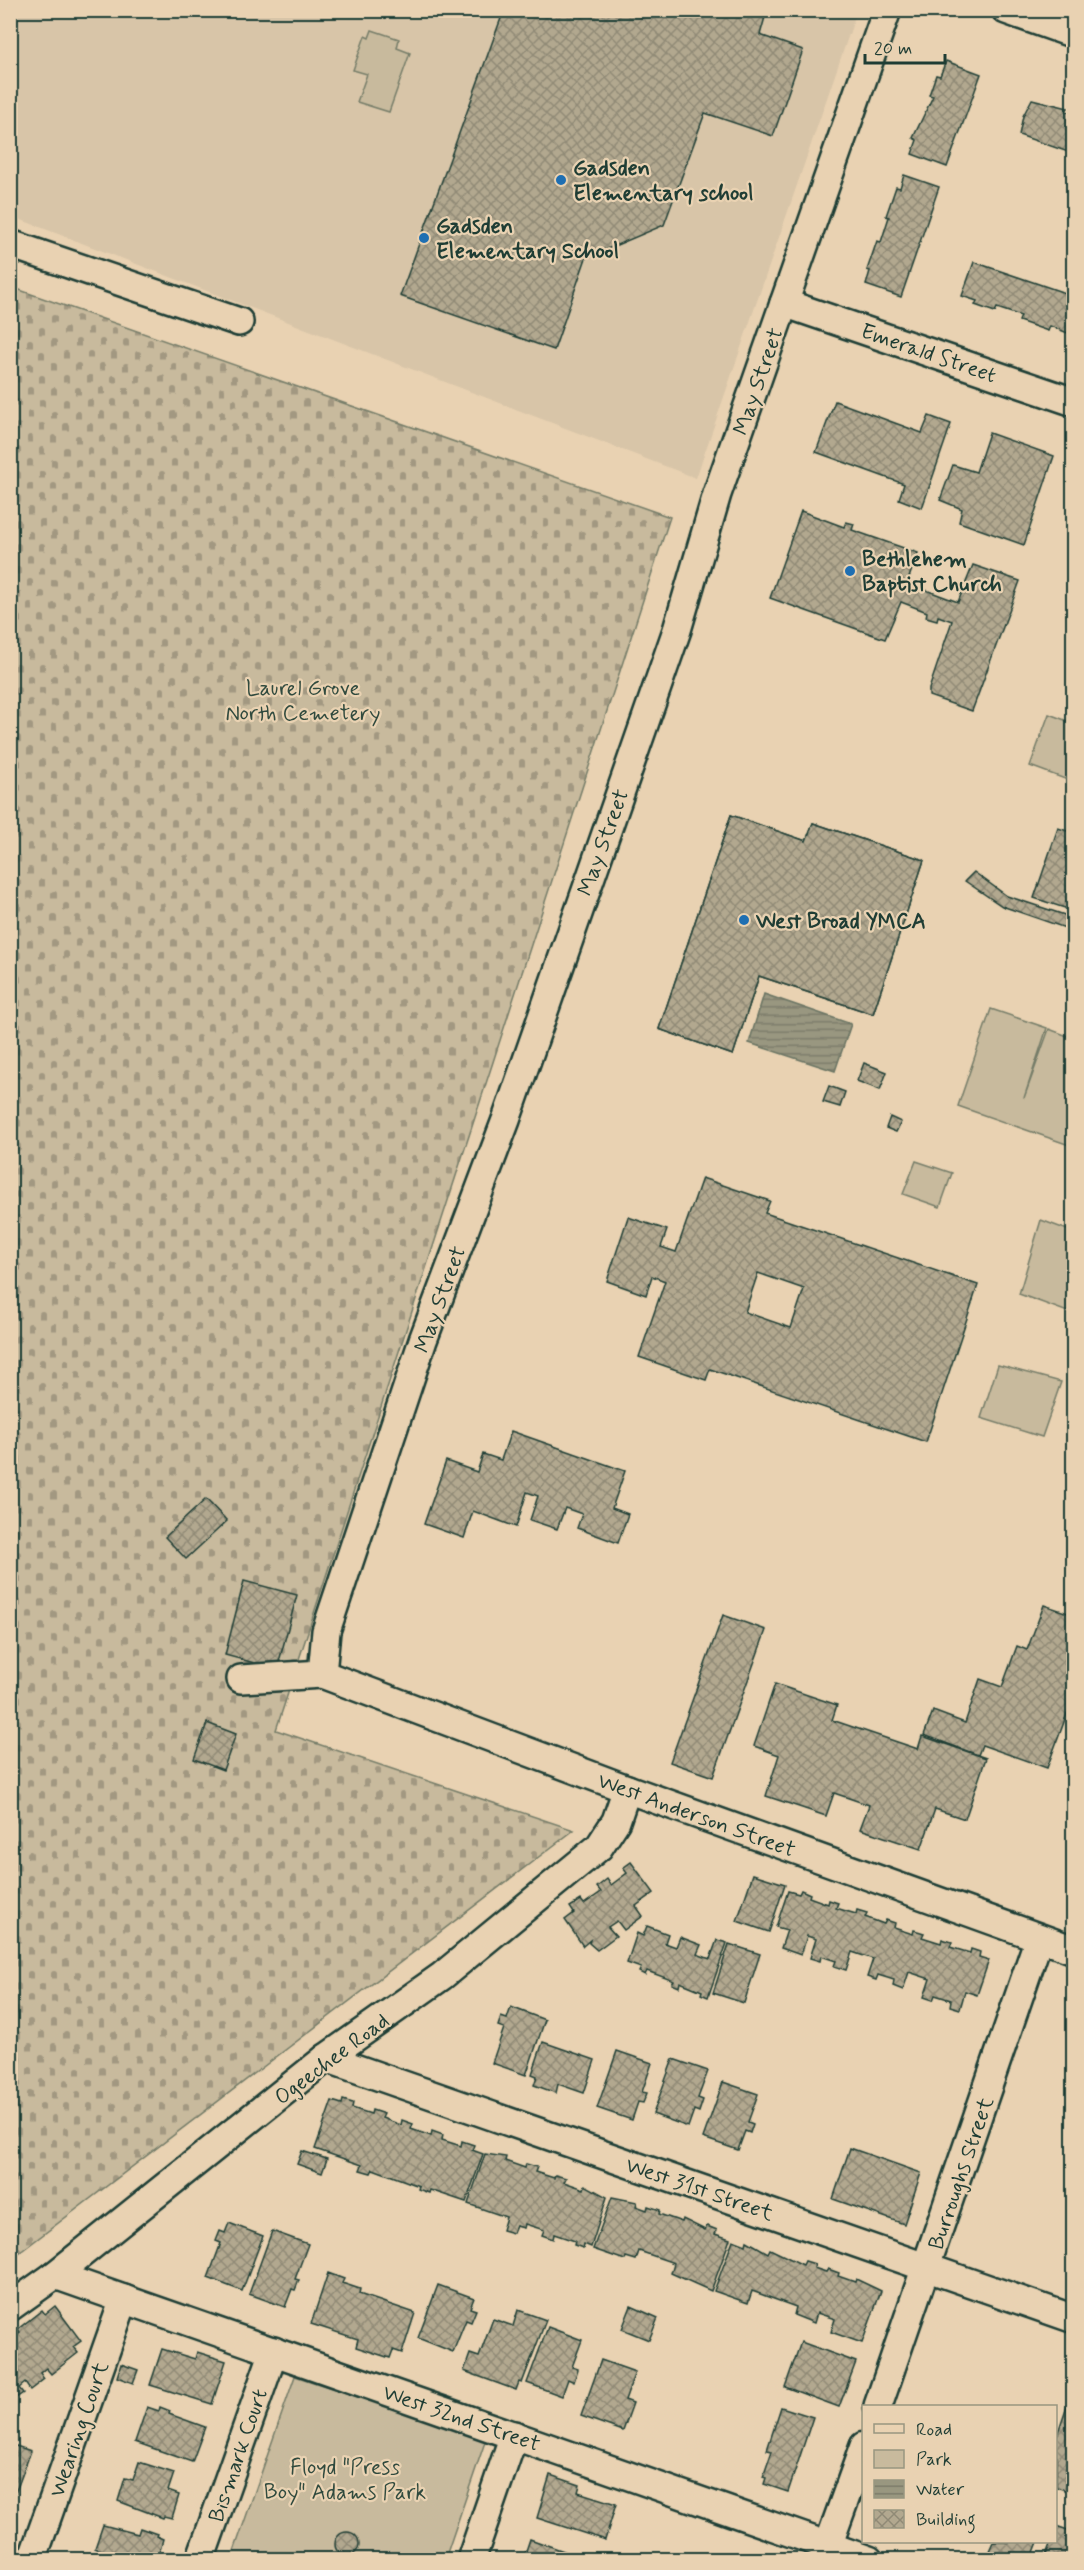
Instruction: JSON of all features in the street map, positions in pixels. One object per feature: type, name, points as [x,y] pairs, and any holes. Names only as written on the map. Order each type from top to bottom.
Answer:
[{"type":"street","name":"May Street","points":[[322,1674],[326,1631],[419,1351],[506,1120],[666,662],[717,494],[887,10]]},
{"type":"street","points":[[1006,10],[1074,34]]},
{"type":"street","points":[[10,244],[238,322]]},
{"type":"street","name":"Emerald Street","points":[[784,303],[1074,402]]},
{"type":"street","points":[[241,1679],[322,1674]]},
{"type":"street","name":"West Anderson Street","points":[[322,1674],[627,1789],[1074,1950]]},
{"type":"street","name":"Ogeechee Road","points":[[10,2307],[55,2275],[326,2058],[442,1976],[598,1847],[616,1821],[627,1789]]},
{"type":"street","name":"Burroughs Street","points":[[878,2405],[1039,1938]]},
{"type":"street","name":"West 31st Street","points":[[326,2058],[1074,2319]]},
{"type":"street","name":"West 32nd Street","points":[[55,2275],[514,2435],[825,2552],[869,2559]]},
{"type":"street","name":"Wearing Court","points":[[32,2559],[124,2299]]},
{"type":"street","name":"Bismark Court","points":[[200,2559],[273,2351]]},
{"type":"street","points":[[471,2559],[514,2435]]},
{"type":"street","points":[[825,2552],[862,2451]]},
{"type":"shaded area","name":"Gadsden Elementary School","points":[[10,11],[857,11],[696,478],[11,216]]},
{"type":"green space","points":[[372,30],[399,39],[397,48],[410,53],[389,112],[357,102],[367,74],[353,70],[365,36],[369,38]]},
{"type":"green space","name":"Laurel Grove North Cemetery","points":[[11,287],[670,517],[276,1730],[574,1830],[11,2259]]},
{"type":"green space","points":[[1049,714],[1073,723],[1073,782],[1030,766]]},
{"type":"green space","points":[[991,1009],[1047,1028],[1024,1098],[1049,1029],[1073,1038],[1072,1146],[958,1106]]},
{"type":"green space","points":[[916,1161],[952,1173],[940,1207],[903,1194]]},
{"type":"green space","points":[[1041,1220],[1073,1232],[1073,1314],[1019,1294]]},
{"type":"green space","points":[[998,1365],[1061,1382],[1042,1437],[981,1418]]},
{"type":"green space","name":"Floyd \"Press Boy\" Adams Park","points":[[295,2376],[486,2439],[445,2559],[231,2560]]},
{"type":"water","points":[[764,994],[851,1024],[835,1071],[749,1043]]},
{"type":"building","name":"Gadsden Elementary school","points":[[504,10],[767,10],[760,35],[803,50],[773,136],[705,113],[664,225],[586,258],[554,350],[400,296]]},
{"type":"building","points":[[946,61],[981,74],[947,167],[912,154],[917,140],[913,138],[933,96],[929,95],[936,75],[940,76]]},
{"type":"building","points":[[1032,99],[1068,108],[1066,111],[1074,114],[1074,154],[1019,135],[1023,116]]},
{"type":"building","points":[[904,175],[939,187],[901,297],[866,285],[870,271],[867,270],[877,241],[881,242],[889,217],[886,216],[896,187],[900,188]]},
{"type":"building","points":[[974,262],[1074,296],[1074,340],[1073,335],[1050,326],[1048,331],[1019,321],[1021,316],[997,308],[995,312],[975,305],[977,301],[962,296]]},
{"type":"building","points":[[835,401],[922,433],[929,416],[951,424],[922,508],[899,499],[904,484],[816,452]]},
{"type":"building","points":[[989,433],[1054,456],[1024,545],[959,522],[962,509],[940,500],[953,465],[976,472]]},
{"type":"building","points":[[801,511],[844,527],[846,522],[854,524],[852,530],[918,553],[907,583],[958,602],[973,565],[1020,581],[972,711],[929,696],[929,689],[952,621],[938,616],[937,620],[926,617],[927,612],[901,602],[885,639],[770,598]]},
{"type":"building","points":[[731,815],[806,841],[813,823],[924,860],[873,1014],[759,976],[733,1055],[659,1029]]},
{"type":"building","points":[[731,815],[806,841],[813,823],[924,860],[873,1014],[759,976],[733,1055],[659,1029]]},
{"type":"building","points":[[1058,828],[1074,833],[1074,911],[1034,898]]},
{"type":"building","points":[[974,872],[1007,896],[1074,918],[1074,931],[1002,906],[965,881]]},
{"type":"building","points":[[864,1063],[887,1072],[880,1090],[857,1081]]},
{"type":"building","points":[[829,1086],[845,1092],[840,1107],[823,1102]]},
{"type":"building","points":[[890,1117],[901,1122],[896,1132],[886,1128]]},
{"type":"building","points":[[702,1178],[770,1201],[765,1213],[978,1285],[926,1442],[710,1369],[706,1380],[639,1357],[665,1281],[652,1276],[646,1295],[607,1281],[628,1217],[667,1230],[661,1247],[676,1252]],"holes":[[[758,1273],[804,1289],[791,1328],[745,1312]]]},
{"type":"building","points":[[511,1431],[625,1471],[612,1508],[628,1514],[618,1543],[577,1528],[582,1514],[565,1508],[557,1529],[530,1520],[538,1496],[527,1492],[516,1527],[473,1511],[464,1538],[424,1524],[446,1461],[477,1472],[483,1454],[501,1460]]},
{"type":"building","points":[[206,1499],[227,1521],[186,1559],[165,1537]]},
{"type":"building","points":[[244,1581],[297,1595],[277,1669],[225,1655]]},
{"type":"building","points":[[1044,1605],[1074,1615],[1074,1695],[1047,1768],[982,1745],[978,1755],[924,1735],[933,1711],[965,1723],[980,1679],[1002,1687],[1017,1646],[1027,1650]]},
{"type":"building","points":[[723,1615],[766,1630],[713,1777],[670,1762]]},
{"type":"building","points":[[775,1684],[837,1705],[832,1720],[918,1749],[922,1736],[986,1758],[965,1819],[935,1809],[921,1849],[860,1829],[869,1805],[834,1793],[826,1816],[766,1796],[779,1755],[754,1746]]},
{"type":"building","points":[[207,1723],[236,1734],[223,1770],[194,1759]]},
{"type":"building","points":[[631,1862],[654,1893],[636,1906],[643,1916],[624,1930],[617,1921],[608,1927],[616,1936],[597,1950],[589,1943],[590,1940],[583,1946],[565,1920],[574,1913],[570,1907],[581,1900],[584,1904],[601,1892],[597,1887],[607,1879],[611,1885],[627,1873],[623,1868]]},
{"type":"building","points":[[753,1874],[785,1884],[769,1932],[737,1921]]},
{"type":"building","points":[[801,1890],[810,1894],[809,1897],[828,1904],[829,1900],[838,1903],[836,1908],[856,1914],[857,1910],[867,1913],[865,1917],[884,1924],[886,1920],[895,1923],[894,1928],[913,1934],[914,1930],[924,1933],[922,1937],[941,1943],[942,1939],[952,1942],[950,1947],[970,1953],[971,1949],[980,1952],[979,1957],[989,1960],[977,1995],[965,1991],[960,2009],[950,2006],[951,2000],[935,1995],[933,2000],[924,1997],[930,1979],[909,1972],[903,1990],[893,1986],[894,1980],[878,1975],[876,1980],[867,1977],[873,1959],[852,1952],[846,1970],[834,1966],[836,1961],[821,1956],[820,1961],[810,1958],[816,1939],[807,1936],[801,1955],[781,1948],[787,1930],[776,1927],[788,1891],[799,1894]]},
{"type":"building","points":[[647,1926],[668,1934],[665,1943],[676,1947],[680,1937],[701,1945],[697,1954],[710,1959],[717,1940],[727,1943],[708,1997],[701,1994],[702,1991],[680,1982],[679,1987],[672,1984],[674,1981],[647,1971],[645,1975],[639,1972],[641,1968],[627,1963],[637,1933],[643,1936]]},
{"type":"building","points":[[729,1944],[760,1954],[744,2003],[713,1993]]},
{"type":"building","points":[[511,2007],[545,2020],[526,2075],[492,2063],[504,2028],[498,2026],[501,2017],[507,2019]]},
{"type":"building","points":[[543,2042],[595,2060],[584,2093],[558,2084],[556,2093],[534,2085],[537,2076],[532,2074]]},
{"type":"building","points":[[617,2051],[652,2063],[642,2092],[647,2093],[643,2103],[638,2102],[632,2120],[597,2108]]},
{"type":"building","points":[[673,2059],[708,2071],[698,2098],[703,2100],[699,2112],[694,2110],[688,2127],[653,2114]]},
{"type":"building","points":[[723,2082],[758,2094],[748,2122],[753,2124],[750,2133],[745,2131],[738,2150],[703,2138]]},
{"type":"building","points":[[343,2100],[353,2103],[352,2108],[371,2114],[372,2110],[384,2114],[382,2118],[401,2125],[402,2120],[413,2124],[411,2129],[431,2136],[432,2131],[443,2135],[442,2140],[461,2146],[462,2141],[474,2145],[472,2150],[483,2154],[466,2202],[430,2190],[429,2193],[418,2189],[419,2186],[373,2169],[371,2173],[360,2170],[362,2165],[315,2149],[332,2101],[342,2104]]},
{"type":"building","points":[[850,2148],[921,2173],[904,2224],[833,2199]]},
{"type":"building","points":[[302,2151],[327,2159],[322,2173],[297,2164]]},
{"type":"building","points":[[485,2154],[506,2157],[505,2161],[525,2168],[526,2164],[537,2167],[535,2172],[554,2178],[555,2175],[566,2178],[564,2182],[584,2189],[585,2185],[607,2197],[591,2247],[584,2244],[583,2248],[574,2245],[575,2241],[554,2234],[553,2239],[542,2235],[544,2230],[525,2224],[524,2228],[516,2226],[513,2233],[502,2230],[506,2217],[468,2204]]},
{"type":"building","points":[[612,2197],[637,2202],[636,2206],[647,2210],[648,2206],[660,2210],[659,2214],[682,2222],[683,2219],[705,2230],[707,2226],[717,2230],[715,2234],[730,2239],[711,2291],[671,2273],[674,2263],[639,2251],[636,2260],[626,2257],[625,2260],[593,2249]]},
{"type":"building","points":[[229,2223],[263,2236],[242,2291],[208,2278],[221,2243],[216,2241],[220,2231],[225,2233]]},
{"type":"building","points":[[272,2231],[308,2244],[295,2279],[299,2280],[295,2290],[292,2289],[285,2307],[249,2294]]},
{"type":"building","points":[[733,2240],[746,2245],[747,2241],[768,2253],[770,2249],[803,2265],[805,2261],[815,2264],[814,2268],[826,2272],[828,2269],[839,2273],[838,2276],[855,2282],[856,2279],[881,2291],[862,2343],[831,2332],[835,2319],[817,2313],[814,2323],[794,2315],[796,2307],[752,2291],[748,2303],[714,2291]]},
{"type":"building","points":[[328,2273],[344,2279],[342,2283],[360,2289],[359,2294],[415,2313],[402,2353],[393,2350],[390,2358],[356,2347],[358,2339],[311,2324]]},
{"type":"building","points":[[438,2285],[474,2298],[470,2308],[476,2310],[471,2322],[466,2320],[453,2352],[418,2338]]},
{"type":"building","points":[[55,2306],[81,2341],[73,2347],[78,2353],[51,2374],[46,2368],[40,2373],[44,2379],[30,2390],[25,2383],[19,2388],[23,2393],[10,2402],[10,2340],[20,2332],[18,2329],[42,2310],[45,2314]]},
{"type":"building","points":[[631,2306],[658,2318],[649,2340],[622,2329]]},
{"type":"building","points":[[518,2310],[546,2320],[522,2383],[519,2382],[516,2390],[464,2371],[470,2354],[479,2357],[493,2319],[513,2326]]},
{"type":"building","points":[[548,2327],[582,2340],[572,2367],[578,2369],[574,2382],[568,2379],[562,2396],[527,2383]]},
{"type":"building","points":[[801,2342],[856,2362],[839,2407],[785,2387]]},
{"type":"building","points":[[162,2349],[195,2359],[197,2352],[226,2361],[212,2404],[150,2385]]},
{"type":"building","points":[[601,2360],[635,2372],[625,2400],[633,2403],[623,2431],[581,2416]]},
{"type":"building","points":[[121,2364],[138,2370],[133,2383],[117,2377]]},
{"type":"building","points":[[1074,2385],[1074,2493],[1057,2487],[1057,2435]]},
{"type":"building","points":[[147,2407],[159,2411],[160,2407],[170,2411],[169,2414],[205,2427],[192,2462],[135,2442]]},
{"type":"building","points":[[781,2407],[813,2417],[788,2492],[764,2484],[766,2478],[763,2477],[772,2451],[767,2450]]},
{"type":"building","points":[[10,2444],[31,2451],[15,2494],[10,2492]]},
{"type":"building","points":[[139,2462],[174,2473],[168,2491],[179,2495],[172,2518],[164,2516],[163,2518],[118,2501],[125,2478],[133,2480]]},
{"type":"building","points":[[550,2475],[580,2485],[578,2492],[616,2504],[605,2540],[537,2518]]},
{"type":"building","points":[[103,2525],[138,2534],[140,2528],[157,2534],[156,2536],[163,2539],[157,2560],[124,2560],[95,2548]]},
{"type":"building","points":[[1057,2526],[1074,2532],[1074,2560],[1044,2560],[1051,2543],[1057,2543]]},
{"type":"building","points":[[347,2532],[356,2535],[359,2544],[356,2553],[347,2556],[338,2553],[335,2544],[338,2535]]},
{"type":"building","points":[[530,2539],[589,2560],[523,2560]]},
{"type":"building","points":[[994,2543],[1038,2543],[1031,2560],[998,2560],[999,2557],[989,2553]]},
{"type":"building","points":[[744,2555],[758,2560],[742,2560]]},
{"type":"place","name":"Gadsden Elementary school","points":[[561,180]]},
{"type":"place","name":"Gadsden Elementary School","points":[[424,238]]},
{"type":"place","name":"Bethlehem Baptist Church","points":[[850,571]]},
{"type":"place","name":"West Broad YMCA","points":[[744,920]]}]
